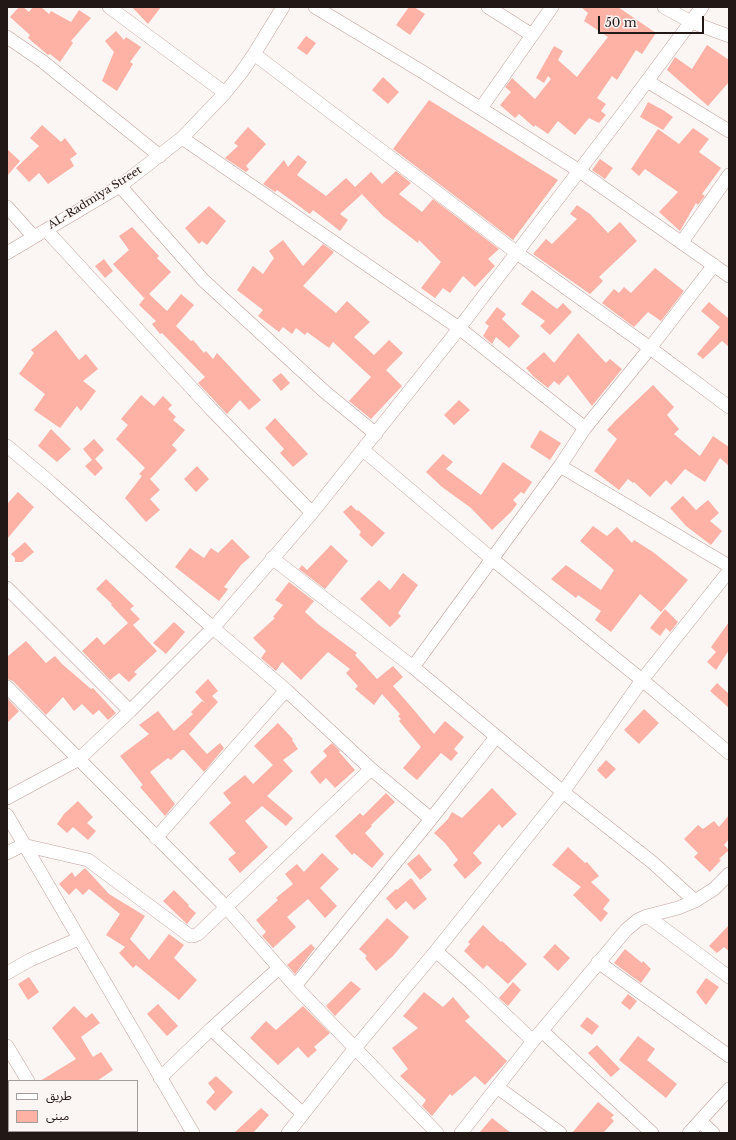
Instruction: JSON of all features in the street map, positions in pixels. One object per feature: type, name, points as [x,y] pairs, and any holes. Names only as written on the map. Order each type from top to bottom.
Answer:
[{"type":"street","points":[[109,7],[225,93]]},
{"type":"street","name":"AL-Radmiya Street","points":[[7,253],[120,186],[182,138],[225,93],[254,54],[283,7]]},
{"type":"street","points":[[315,7],[481,108],[578,170],[729,276]]},
{"type":"street","points":[[488,7],[532,35]]},
{"type":"street","points":[[481,108],[552,7]]},
{"type":"street","points":[[664,7],[691,22],[729,36]]},
{"type":"street","points":[[7,798],[80,759],[213,628],[312,513],[376,434],[517,253],[702,7]]},
{"type":"street","points":[[7,37],[42,61],[160,156]]},
{"type":"street","points":[[254,54],[517,253],[650,348],[729,407]]},
{"type":"street","points":[[647,81],[729,131]]},
{"type":"street","points":[[182,138],[459,328],[585,428]]},
{"type":"street","points":[[682,242],[729,174]]},
{"type":"street","points":[[120,186],[203,280],[325,392],[376,434]]},
{"type":"street","points":[[7,207],[34,237]]},
{"type":"street","points":[[46,230],[211,409],[312,513]]},
{"type":"street","points":[[413,667],[560,466],[585,428],[650,348],[714,265]]},
{"type":"street","points":[[7,446],[51,483],[213,628],[286,690],[372,769],[431,819]]},
{"type":"street","points":[[363,450],[492,559],[642,680],[729,753]]},
{"type":"street","points":[[560,466],[729,566]]},
{"type":"street","points":[[272,558],[413,667],[563,792],[652,862],[695,901]]},
{"type":"street","points":[[288,1133],[355,1048],[436,951],[563,792],[642,680],[727,579]]},
{"type":"street","points":[[7,588],[130,711]]},
{"type":"street","points":[[7,687],[80,759],[156,838],[226,906],[295,986],[437,1133]]},
{"type":"street","points":[[156,838],[286,690]]},
{"type":"street","points":[[295,986],[496,737]]},
{"type":"street","points":[[7,853],[24,845],[88,860],[190,936],[193,936],[198,934],[372,769]]},
{"type":"street","points":[[7,815],[78,939],[193,1133]]},
{"type":"street","points":[[461,1133],[533,1041],[626,930],[638,920],[647,916],[671,910],[695,901],[714,889],[729,874]]},
{"type":"street","points":[[647,916],[729,978]]},
{"type":"street","points":[[7,973],[30,960],[78,939]]},
{"type":"street","points":[[436,951],[533,1041]]},
{"type":"street","points":[[598,962],[729,1056]]},
{"type":"street","points":[[160,1078],[211,1029],[279,968]]},
{"type":"street","points":[[211,1029],[303,1114]]},
{"type":"street","points":[[542,1031],[652,1133]]},
{"type":"street","points":[[7,1046],[27,1080]]},
{"type":"street","points":[[497,1087],[560,1133]]},
{"type":"street","points":[[690,1133],[729,1089]]},
{"type":"street","points":[[700,1121],[713,1133]]},
{"type":"building","points":[[19,7],[23,7],[29,12],[33,7],[41,7],[49,14],[51,11],[71,22],[79,10],[91,18],[71,41],[73,43],[60,62],[50,54],[48,55],[28,38],[30,35],[10,17]]},
{"type":"building","points":[[132,7],[161,7],[148,24]]},
{"type":"building","points":[[409,7],[414,7],[425,14],[410,35],[396,25]]},
{"type":"building","points":[[581,7],[618,7],[656,33],[642,54],[636,50],[617,80],[612,76],[597,98],[606,104],[601,111],[606,115],[599,123],[589,118],[575,135],[558,121],[548,134],[535,125],[534,127],[519,114],[515,118],[500,105],[511,92],[505,87],[512,78],[535,99],[551,79],[548,76],[544,83],[536,78],[554,46],[563,51],[558,60],[577,77],[608,37],[584,21],[588,13]]},
{"type":"building","points":[[116,31],[124,40],[126,37],[141,47],[130,62],[133,64],[117,91],[102,81],[114,52],[105,41]]},
{"type":"building","points":[[306,36],[316,43],[307,55],[297,48]]},
{"type":"building","points":[[707,45],[729,60],[729,82],[708,106],[667,70],[675,57],[692,69]]},
{"type":"building","points":[[383,77],[399,92],[388,104],[372,90]]},
{"type":"building","points":[[429,100],[558,180],[513,240],[393,149]]},
{"type":"building","points":[[648,102],[673,117],[663,130],[640,117]]},
{"type":"building","points":[[42,125],[61,142],[65,138],[77,154],[70,159],[74,166],[48,184],[39,173],[29,182],[16,168],[39,146],[30,138]]},
{"type":"building","points":[[248,127],[266,144],[246,166],[249,169],[246,172],[225,158],[238,146],[234,143]]},
{"type":"building","points":[[693,128],[709,139],[699,152],[721,168],[702,194],[705,196],[698,205],[696,203],[680,231],[659,212],[678,192],[645,169],[639,176],[631,169],[658,129],[679,144]]},
{"type":"building","points":[[7,149],[20,161],[7,176]]},
{"type":"building","points":[[298,155],[307,162],[297,175],[326,196],[346,178],[362,194],[340,214],[348,220],[340,231],[313,210],[310,214],[277,190],[275,192],[263,184],[284,160],[288,167]]},
{"type":"building","points":[[600,159],[613,168],[605,179],[592,170]]},
{"type":"building","points":[[396,171],[411,183],[399,194],[422,212],[433,199],[499,249],[488,259],[495,266],[475,287],[463,276],[450,293],[443,288],[435,298],[421,288],[441,262],[419,240],[418,243],[383,216],[355,187],[371,172],[382,184]]},
{"type":"building","points":[[577,205],[590,214],[608,233],[620,222],[637,241],[599,277],[603,281],[590,294],[533,254],[546,239],[552,244],[577,219],[570,214]]},
{"type":"building","points":[[209,206],[226,221],[207,245],[202,241],[199,244],[185,228]]},
{"type":"building","points":[[132,227],[159,256],[157,258],[171,272],[149,294],[167,311],[181,294],[194,305],[176,326],[191,341],[193,340],[204,353],[206,351],[213,359],[217,353],[261,400],[249,410],[240,400],[227,414],[198,383],[205,377],[162,333],[160,334],[152,324],[156,321],[139,305],[146,296],[144,298],[113,264],[129,250],[119,236]]},
{"type":"building","points":[[283,240],[303,266],[323,244],[334,252],[303,286],[336,313],[347,301],[370,322],[354,337],[374,355],[389,340],[403,353],[386,370],[402,386],[371,419],[349,401],[371,377],[333,342],[329,348],[307,332],[305,335],[296,328],[292,334],[283,327],[279,332],[258,316],[263,310],[237,290],[253,266],[263,274],[274,258],[269,251]]},
{"type":"building","points":[[104,259],[113,271],[105,278],[95,266]]},
{"type":"building","points":[[655,268],[684,291],[661,321],[648,312],[634,327],[602,303],[614,289],[619,293],[624,287],[631,293]]},
{"type":"building","points":[[532,290],[557,309],[563,303],[572,312],[550,335],[540,326],[545,321],[521,304]]},
{"type":"building","points":[[709,302],[728,318],[729,317],[729,347],[722,341],[703,359],[697,354],[720,327],[701,311]]},
{"type":"building","points":[[497,307],[506,314],[502,319],[520,336],[509,348],[496,337],[492,344],[483,336],[489,326],[485,323]]},
{"type":"building","points":[[56,330],[79,360],[86,354],[98,369],[83,381],[96,391],[81,411],[77,406],[60,428],[34,410],[45,394],[19,374],[34,353],[31,350]]},
{"type":"building","points":[[578,333],[606,363],[610,359],[622,369],[592,406],[568,375],[559,385],[554,381],[548,388],[534,377],[526,368],[544,352],[554,363]]},
{"type":"building","points":[[281,373],[290,383],[281,391],[272,380]]},
{"type":"building","points":[[653,385],[674,407],[667,415],[679,429],[674,434],[700,456],[713,436],[729,447],[729,466],[720,458],[705,482],[685,469],[671,485],[666,480],[650,497],[634,482],[633,483],[628,479],[619,490],[594,471],[617,439],[607,430]]},
{"type":"building","points":[[141,395],[154,406],[163,396],[172,405],[168,409],[176,417],[173,420],[185,430],[172,445],[177,450],[150,479],[160,490],[150,499],[160,510],[146,522],[125,498],[142,476],[139,474],[145,468],[116,439],[128,425],[121,419]]},
{"type":"building","points":[[459,400],[470,410],[454,425],[444,415]]},
{"type":"building","points":[[275,418],[308,454],[293,467],[280,453],[284,449],[265,428]]},
{"type":"building","points":[[51,429],[71,449],[57,462],[38,446]]},
{"type":"building","points":[[540,430],[561,443],[550,460],[530,447]]},
{"type":"building","points":[[94,439],[104,450],[95,459],[103,468],[95,476],[85,466],[92,460],[83,449]]},
{"type":"building","points":[[443,454],[453,462],[446,469],[481,495],[503,462],[532,482],[524,494],[521,492],[513,500],[517,504],[511,512],[492,530],[471,508],[442,487],[426,472]]},
{"type":"building","points":[[197,466],[209,479],[196,492],[184,479]]},
{"type":"building","points":[[18,492],[34,507],[7,539],[7,504]]},
{"type":"building","points":[[683,496],[696,510],[708,500],[719,513],[710,521],[722,531],[711,545],[686,526],[670,508]]},
{"type":"building","points":[[351,505],[385,533],[372,547],[359,535],[361,532],[343,512]]},
{"type":"building","points":[[593,526],[607,536],[617,527],[632,543],[634,540],[653,552],[688,580],[661,612],[640,594],[611,632],[595,620],[601,611],[578,595],[576,598],[551,579],[566,565],[601,590],[614,570],[580,541]]},
{"type":"building","points":[[232,539],[250,557],[241,565],[224,587],[228,589],[219,601],[175,567],[190,548],[204,558],[211,548],[218,553]]},
{"type":"building","points":[[25,542],[34,552],[22,562],[15,562],[15,558],[11,554]]},
{"type":"building","points":[[331,545],[348,561],[325,589],[299,569],[302,565],[307,570]]},
{"type":"building","points":[[403,573],[418,585],[398,613],[401,616],[390,627],[360,599],[379,580],[390,590]]},
{"type":"building","points":[[106,579],[134,606],[130,609],[140,619],[133,625],[157,651],[134,672],[137,674],[129,682],[119,673],[110,680],[82,651],[97,637],[104,645],[128,623],[111,605],[112,604],[96,589]]},
{"type":"building","points":[[289,582],[314,601],[305,612],[318,624],[357,653],[355,655],[377,679],[393,666],[403,677],[393,686],[434,734],[445,721],[464,737],[454,749],[458,753],[451,761],[441,753],[417,780],[403,768],[421,747],[399,721],[401,719],[398,716],[400,714],[382,694],[374,705],[355,689],[358,686],[346,673],[350,669],[328,652],[301,680],[282,662],[276,671],[261,658],[266,651],[253,638],[275,618],[273,617],[283,605],[275,600]]},
{"type":"building","points":[[665,609],[678,622],[670,632],[666,628],[660,636],[650,628]]},
{"type":"building","points":[[174,622],[185,632],[166,654],[153,643]]},
{"type":"building","points":[[729,622],[729,650],[716,670],[707,662],[716,652],[711,647]]},
{"type":"building","points":[[26,641],[46,663],[55,656],[91,689],[93,688],[116,713],[108,720],[99,710],[93,715],[82,704],[74,711],[63,697],[46,715],[13,681],[7,679],[7,657]]},
{"type":"building","points":[[208,679],[218,691],[212,696],[218,702],[189,734],[207,754],[220,743],[224,748],[204,772],[184,750],[182,750],[171,760],[168,758],[150,772],[175,804],[165,816],[140,787],[143,785],[120,756],[149,734],[139,725],[158,711],[174,731],[193,714],[191,712],[202,701],[205,703],[195,692]]},
{"type":"building","points":[[717,683],[729,694],[729,708],[710,691]]},
{"type":"building","points":[[7,698],[19,711],[7,723]]},
{"type":"building","points":[[644,709],[659,723],[639,744],[624,730]]},
{"type":"building","points":[[278,723],[293,739],[292,740],[298,749],[283,760],[293,771],[267,796],[293,818],[286,826],[262,806],[245,821],[268,847],[240,873],[228,859],[236,853],[209,823],[231,803],[223,793],[245,775],[253,784],[273,765],[254,746]]},
{"type":"building","points":[[332,743],[355,770],[335,788],[326,778],[320,784],[310,772],[327,756],[323,751]]},
{"type":"building","points":[[606,760],[616,769],[606,779],[597,770]]},
{"type":"building","points":[[492,788],[517,814],[502,828],[499,824],[473,853],[482,863],[465,879],[453,865],[458,860],[445,843],[434,833],[448,819],[452,812],[462,818]]},
{"type":"building","points":[[386,793],[395,802],[371,825],[372,826],[365,833],[384,854],[372,868],[354,853],[352,855],[335,836],[360,813],[363,816]]},
{"type":"building","points":[[78,801],[93,817],[87,823],[96,831],[88,840],[73,827],[67,833],[57,824],[64,814]]},
{"type":"building","points":[[729,815],[729,839],[724,845],[729,850],[719,859],[721,860],[710,872],[694,857],[698,853],[684,839],[698,825],[703,829],[714,821],[719,827]]},
{"type":"building","points":[[568,847],[585,863],[587,862],[599,876],[591,882],[610,900],[603,909],[608,913],[601,922],[573,895],[581,887],[552,865]]},
{"type":"building","points":[[322,853],[339,869],[320,888],[337,906],[325,918],[308,899],[287,917],[296,927],[273,948],[262,936],[266,932],[256,920],[278,900],[276,898],[293,884],[285,874],[297,864],[304,872]]},
{"type":"building","points":[[419,854],[432,870],[420,880],[407,864]]},
{"type":"building","points":[[85,868],[109,894],[145,916],[130,939],[149,960],[169,934],[184,945],[174,958],[197,980],[179,1000],[136,965],[133,968],[119,953],[125,947],[106,935],[120,914],[89,889],[83,895],[76,888],[69,895],[59,884],[72,872],[75,877]]},
{"type":"building","points":[[411,878],[427,899],[414,910],[406,901],[396,910],[386,898]]},
{"type":"building","points":[[174,890],[196,913],[187,924],[163,901]]},
{"type":"building","points":[[387,918],[409,937],[393,956],[376,971],[365,958],[367,956],[359,949]]},
{"type":"building","points":[[483,925],[527,964],[508,984],[487,965],[483,969],[464,951],[470,944],[468,942]]},
{"type":"building","points":[[729,925],[729,951],[724,947],[717,953],[709,946]]},
{"type":"building","points":[[311,944],[315,948],[295,974],[287,965]]},
{"type":"building","points":[[555,944],[570,958],[558,971],[543,957]]},
{"type":"building","points":[[625,949],[642,963],[643,961],[651,969],[641,983],[614,963]]},
{"type":"building","points":[[29,977],[39,992],[28,1000],[18,984]]},
{"type":"building","points":[[706,978],[719,987],[706,1005],[696,992]]},
{"type":"building","points":[[351,981],[361,989],[335,1016],[326,1006]]},
{"type":"building","points":[[513,982],[521,990],[508,1006],[499,998]]},
{"type":"building","points":[[424,992],[443,1007],[453,997],[470,1017],[465,1021],[507,1061],[485,1085],[475,1076],[452,1096],[450,1094],[432,1116],[422,1106],[426,1100],[400,1076],[408,1069],[392,1048],[418,1028],[403,1016]]},
{"type":"building","points":[[628,994],[637,1001],[630,1010],[621,1003]]},
{"type":"building","points":[[158,1004],[178,1026],[167,1036],[147,1014]]},
{"type":"building","points":[[74,1006],[86,1018],[92,1013],[100,1023],[81,1037],[93,1057],[101,1052],[113,1070],[98,1080],[42,1080],[76,1059],[52,1028]]},
{"type":"building","points":[[303,1006],[330,1033],[314,1047],[317,1050],[308,1058],[298,1047],[278,1065],[250,1038],[266,1021],[276,1030]]},
{"type":"building","points":[[587,1017],[599,1026],[592,1035],[580,1026]]},
{"type":"building","points":[[638,1036],[655,1049],[647,1060],[677,1084],[666,1098],[619,1060]]},
{"type":"building","points":[[597,1045],[620,1069],[611,1077],[588,1053]]},
{"type":"building","points":[[216,1076],[233,1092],[215,1111],[206,1102],[215,1092],[208,1083]]},
{"type":"building","points":[[598,1102],[614,1115],[611,1118],[614,1121],[603,1133],[572,1133]]},
{"type":"building","points":[[261,1108],[269,1115],[253,1133],[234,1133]]},
{"type":"building","points":[[492,1118],[511,1133],[479,1133]]}]
